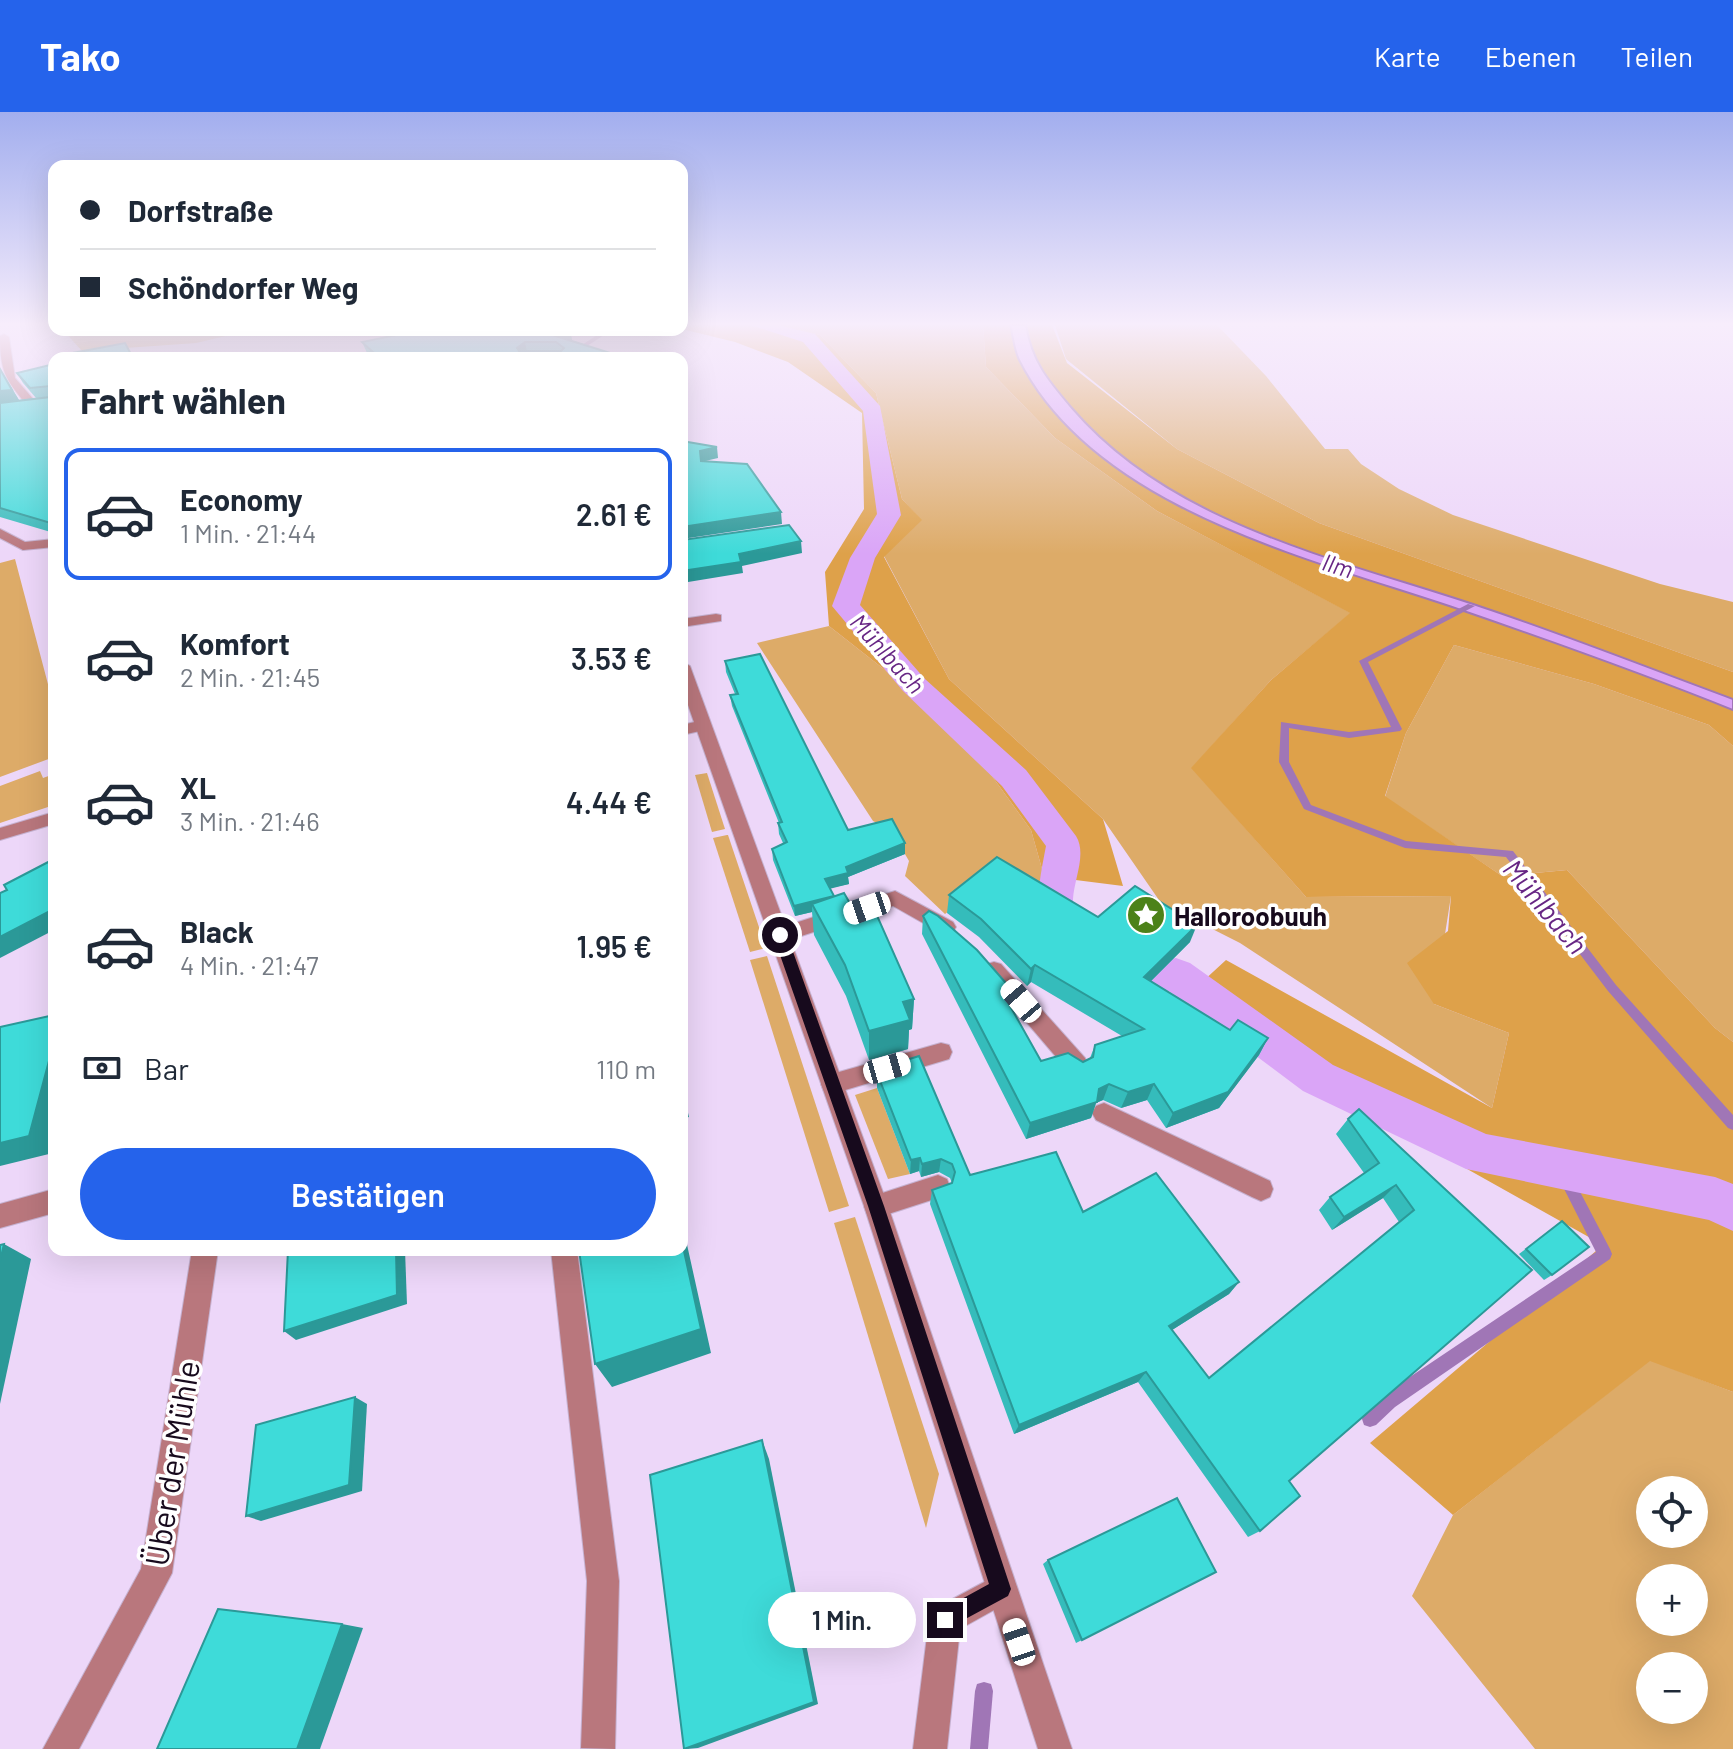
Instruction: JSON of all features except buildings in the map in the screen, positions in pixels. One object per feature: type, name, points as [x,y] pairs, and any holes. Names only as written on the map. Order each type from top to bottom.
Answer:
[{"type":"street","points":[[23,401],[42,401]]},
{"type":"street","points":[[0,533],[23,546],[48,544]]},
{"type":"street","points":[[688,622],[716,618]]},
{"type":"street","points":[[688,699],[693,727],[780,935],[876,1206],[1055,1749]]},
{"type":"street","points":[[0,834],[48,820]]},
{"type":"street","points":[[780,935],[895,898],[945,926],[970,947],[1077,1065]]},
{"type":"street","points":[[832,1084],[941,1052]]},
{"type":"street","points":[[1104,1113],[1261,1189]]},
{"type":"street","points":[[876,1206],[938,1187]]},
{"type":"street","points":[[0,1216],[48,1203]]},
{"type":"street","name":"Über der Mühle","points":[[60,1749],[156,1573],[204,1256]]},
{"type":"street","points":[[565,1256],[603,1581],[598,1748]]},
{"type":"street","points":[[930,1749],[945,1620],[1001,1589]]},
{"type":"shaded area","points":[[845,401],[878,401],[902,499],[922,520],[884,557],[949,679],[1103,819],[1123,886],[1044,876],[1031,830],[955,725],[829,626],[825,572],[864,509],[862,413]]},
{"type":"shaded area","points":[[878,401],[1019,401],[1055,438],[1157,511],[1351,613],[1271,680],[1192,768],[1306,897],[1451,896],[1434,1004],[1509,1033],[1492,1108],[1240,943],[1161,903],[1103,819],[949,679],[884,556],[921,520],[902,499]]},
{"type":"shaded area","points":[[1019,401],[1116,401],[1177,449],[1319,523],[1733,672],[1733,746],[1709,725],[1594,684],[1454,645],[1406,733],[1385,796],[1502,876],[1567,870],[1715,1028],[1733,1042],[1733,1392],[1650,1361],[1453,1515],[1370,1443],[1603,1245],[1176,1006],[1226,960],[1492,1108],[1509,1033],[1434,1004],[1407,963],[1448,931],[1451,896],[1306,897],[1191,768],[1271,680],[1350,613],[1157,511],[1055,438]]},
{"type":"shaded area","points":[[1118,401],[1287,401],[1325,449],[1348,449],[1361,464],[1399,489],[1453,515],[1660,584],[1733,602],[1733,672],[1319,523],[1177,449]]},
{"type":"shaded area","points":[[15,559],[48,684],[48,759],[0,777],[0,563]]},
{"type":"shaded area","points":[[829,626],[955,725],[1031,830],[1044,876],[1039,897],[994,875],[945,914],[905,876],[909,861],[891,830],[873,821],[757,643]]},
{"type":"shaded area","points":[[1454,645],[1594,684],[1709,725],[1733,746],[1733,1042],[1715,1028],[1567,870],[1502,876],[1385,797],[1406,733]]},
{"type":"shaded area","points":[[40,771],[43,778],[48,776],[48,807],[0,823],[0,786]]},
{"type":"shaded area","points":[[707,773],[725,829],[712,832],[695,775]]},
{"type":"shaded area","points":[[728,835],[766,948],[750,952],[713,838]]},
{"type":"shaded area","points":[[767,956],[849,1206],[829,1212],[750,960]]},
{"type":"shaded area","points":[[877,1088],[910,1174],[888,1179],[855,1095]]},
{"type":"shaded area","points":[[855,1217],[939,1474],[926,1528],[834,1223]]},
{"type":"shaded area","points":[[1650,1360],[1733,1392],[1733,1749],[1535,1749],[1412,1596],[1453,1515]]},
{"type":"water","name":"Ilm","points":[[1047,401],[1067,401],[1113,448],[1159,482],[1209,510],[1262,534],[1576,640],[1733,699],[1733,710],[1525,632],[1336,570],[1211,522],[1152,491],[1098,455]]},
{"type":"waterway","name":"Mühlbach","points":[[865,401],[873,410],[889,515],[862,558],[846,606],[914,685],[1014,778],[1064,845],[1054,901],[1060,933],[1069,939]]},
{"type":"waterway","name":"Mühlbach","points":[[1471,606],[1363,661],[1397,729],[1349,735],[1284,724],[1284,762],[1307,807],[1405,844],[1509,854],[1612,988],[1733,1124]]},
{"type":"waterway","name":"Mühlbach","points":[[1123,980],[1176,974],[1318,1078],[1482,1154],[1715,1199],[1733,1208]]},
{"type":"waterway","points":[[1370,1419],[1389,1401],[1605,1254],[1561,1169]]},
{"type":"waterway","points":[[979,1749],[984,1691]]},
{"type":"place","name":"Halloroobuuh","points":[[1146,915]]},
{"type":"route","points":[[780,935],[876,1206],[1001,1589],[945,1620]]}]
